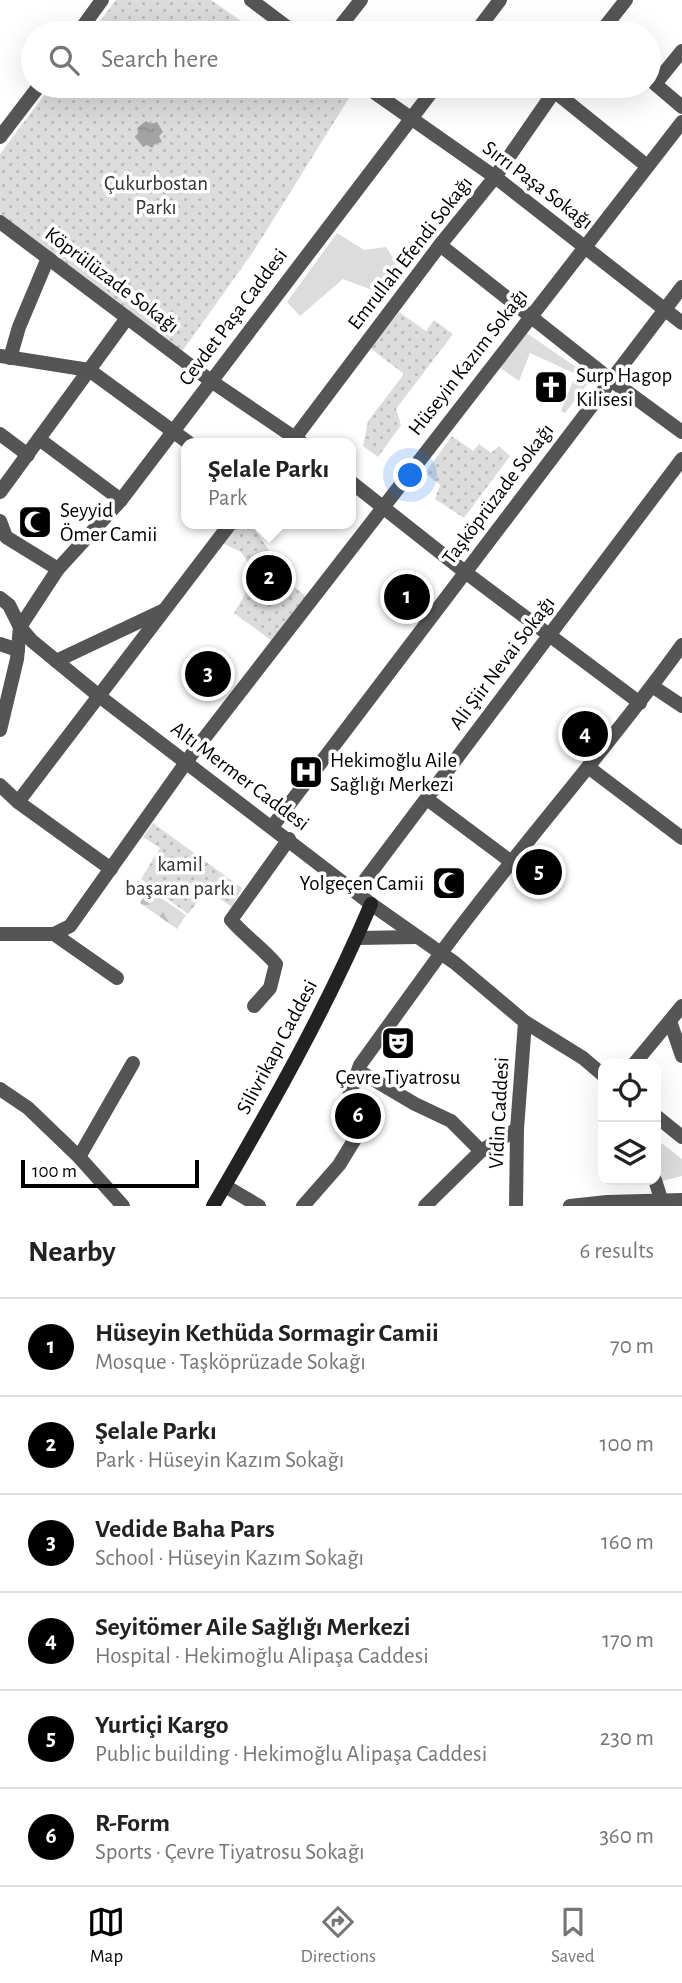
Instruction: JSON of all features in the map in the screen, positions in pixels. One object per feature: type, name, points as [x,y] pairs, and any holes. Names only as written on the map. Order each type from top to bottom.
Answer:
[{"type":"main road","name":"Silivrikapı Caddesi","points":[[213,1206],[278,1091],[357,938],[371,904]]},
{"type":"street","points":[[83,0],[101,1]]},
{"type":"street","points":[[251,0],[279,21]]},
{"type":"street","points":[[344,21],[361,0]]},
{"type":"street","points":[[484,21],[500,0]]},
{"type":"street","points":[[609,21],[626,0]]},
{"type":"street","points":[[87,21],[101,1]]},
{"type":"street","points":[[661,77],[682,51]]},
{"type":"street","points":[[661,89],[682,107]]},
{"type":"street","points":[[0,137],[30,98]]},
{"type":"street","name":"Sırrı Paşa Sokağı","points":[[382,98],[495,177],[682,323]]},
{"type":"street","name":"Cevdet Paşa Caddesi","points":[[20,627],[58,569],[121,500],[427,98]]},
{"type":"street","name":"Emrullah Efendi Sokağı","points":[[298,438],[440,245],[495,177],[549,98]]},
{"type":"street","points":[[568,98],[647,166]]},
{"type":"street","name":"Hüseyin Kazım Sokağı","points":[[54,934],[70,926],[186,762],[682,122]]},
{"type":"street","name":"Köprülüzade Sokağı","points":[[0,222],[211,381],[292,438]]},
{"type":"street","points":[[440,245],[611,380],[682,432]]},
{"type":"street","points":[[48,258],[5,357],[89,370],[181,438]]},
{"type":"street","name":"Taşköprüzade Sokağı","points":[[272,827],[682,287]]},
{"type":"street","points":[[0,505],[4,487],[127,318]]},
{"type":"street","points":[[0,434],[28,455]]},
{"type":"street","points":[[39,439],[121,500]]},
{"type":"street","name":"Ali Şiir Nevai Sokağı","points":[[356,892],[682,459]]},
{"type":"street","points":[[356,486],[465,572],[640,703]]},
{"type":"street","points":[[0,521],[6,537],[58,569]]},
{"type":"street","points":[[18,802],[226,529]]},
{"type":"street","name":"Altı Mermer Caddesi","points":[[0,598],[9,605],[20,627],[99,696],[371,904],[441,953],[525,1022],[598,1070]]},
{"type":"street","points":[[56,661],[164,610]]},
{"type":"street","points":[[0,730],[19,650],[20,627]]},
{"type":"street","points":[[0,644],[19,650]]},
{"type":"street","points":[[303,1206],[339,1165],[358,1134],[346,1105],[359,1070],[510,861],[640,703],[682,645]]},
{"type":"street","points":[[652,686],[682,706]]},
{"type":"street","points":[[588,768],[681,834]]},
{"type":"street","points":[[0,785],[18,802],[111,869]]},
{"type":"street","points":[[427,799],[510,861]]},
{"type":"street","points":[[254,1006],[270,988],[276,964],[231,920],[289,839]]},
{"type":"street","points":[[0,934],[54,934],[117,978]]},
{"type":"street","points":[[357,938],[418,937]]},
{"type":"street","points":[[638,1059],[682,1006]]},
{"type":"street","points":[[670,1021],[682,1056]]},
{"type":"street","name":"Vidin Caddesi","points":[[516,1206],[517,1129],[525,1022]]},
{"type":"street","points":[[79,1157],[133,1063]]},
{"type":"street","points":[[359,1070],[415,1104],[451,1121],[481,1151]]},
{"type":"street","points":[[0,1090],[28,1108],[79,1157],[113,1203]]},
{"type":"street","points":[[661,1120],[682,1138]]},
{"type":"street","points":[[425,1206],[481,1151],[517,1129]]},
{"type":"street","points":[[657,1185],[662,1202]]},
{"type":"street","points":[[225,1186],[259,1206]]},
{"type":"street","points":[[570,1206],[682,1200]]},
{"type":"green space","points":[[116,0],[211,0],[241,21],[100,21]]},
{"type":"green space","name":"Çukurbostan Parkı","points":[[42,98],[349,98],[253,252],[181,353],[0,214],[0,154]]},
{"type":"green space","points":[[337,233],[364,250],[386,247],[397,264],[375,291],[343,279],[300,316],[287,302]]},
{"type":"green space","points":[[399,312],[426,331],[434,320],[453,334],[396,409],[401,425],[378,457],[363,446],[368,421],[404,374],[370,348]]},
{"type":"green space","points":[[525,332],[592,378],[565,413],[561,411],[576,374],[530,353],[519,381],[500,368]]},
{"type":"green space","points":[[452,436],[473,451],[479,444],[491,453],[499,446],[510,456],[464,518],[435,499],[440,485],[425,473]]},
{"type":"green space","points":[[230,529],[254,529],[292,585],[308,598],[272,641],[234,613],[254,572],[241,552],[220,542]]},
{"type":"green space","name":"kamil başaran parkı","points":[[153,823],[242,888],[232,907],[207,890],[188,914],[141,879],[160,848],[143,837]]},
{"type":"green space","points":[[148,889],[186,915],[177,929],[140,903]]},
{"type":"green space","points":[[661,1143],[682,1159],[682,1176],[661,1181]]},
{"type":"water","points":[[146,121],[151,124],[157,122],[163,132],[159,136],[162,142],[152,148],[147,145],[143,147],[135,137],[137,128]]},
{"type":"place","name":"Surp Hagop Kilisesi","points":[[551,387]]},
{"type":"place","name":"Seyyid Ömer Camii","points":[[35,522]]},
{"type":"place","name":"Şelale Parkı","points":[[269,578]]},
{"type":"place","name":"Hüseyin Kethüda Sormagir Camii","points":[[407,597]]},
{"type":"place","name":"Vedide Baha Pars","points":[[208,674]]},
{"type":"place","name":"Seyitömer Aile Sağlığı Merkezi","points":[[585,734]]},
{"type":"place","name":"Hekimoğlu Aile Sağlığı Merkezi","points":[[306,772]]},
{"type":"place","name":"Yurtiçi Kargo","points":[[539,872]]},
{"type":"place","name":"Yolgeçen Camii","points":[[449,883]]},
{"type":"place","name":"Çevre Tiyatrosu","points":[[398,1043]]},
{"type":"place","name":"R-Form","points":[[358,1116]]}]
